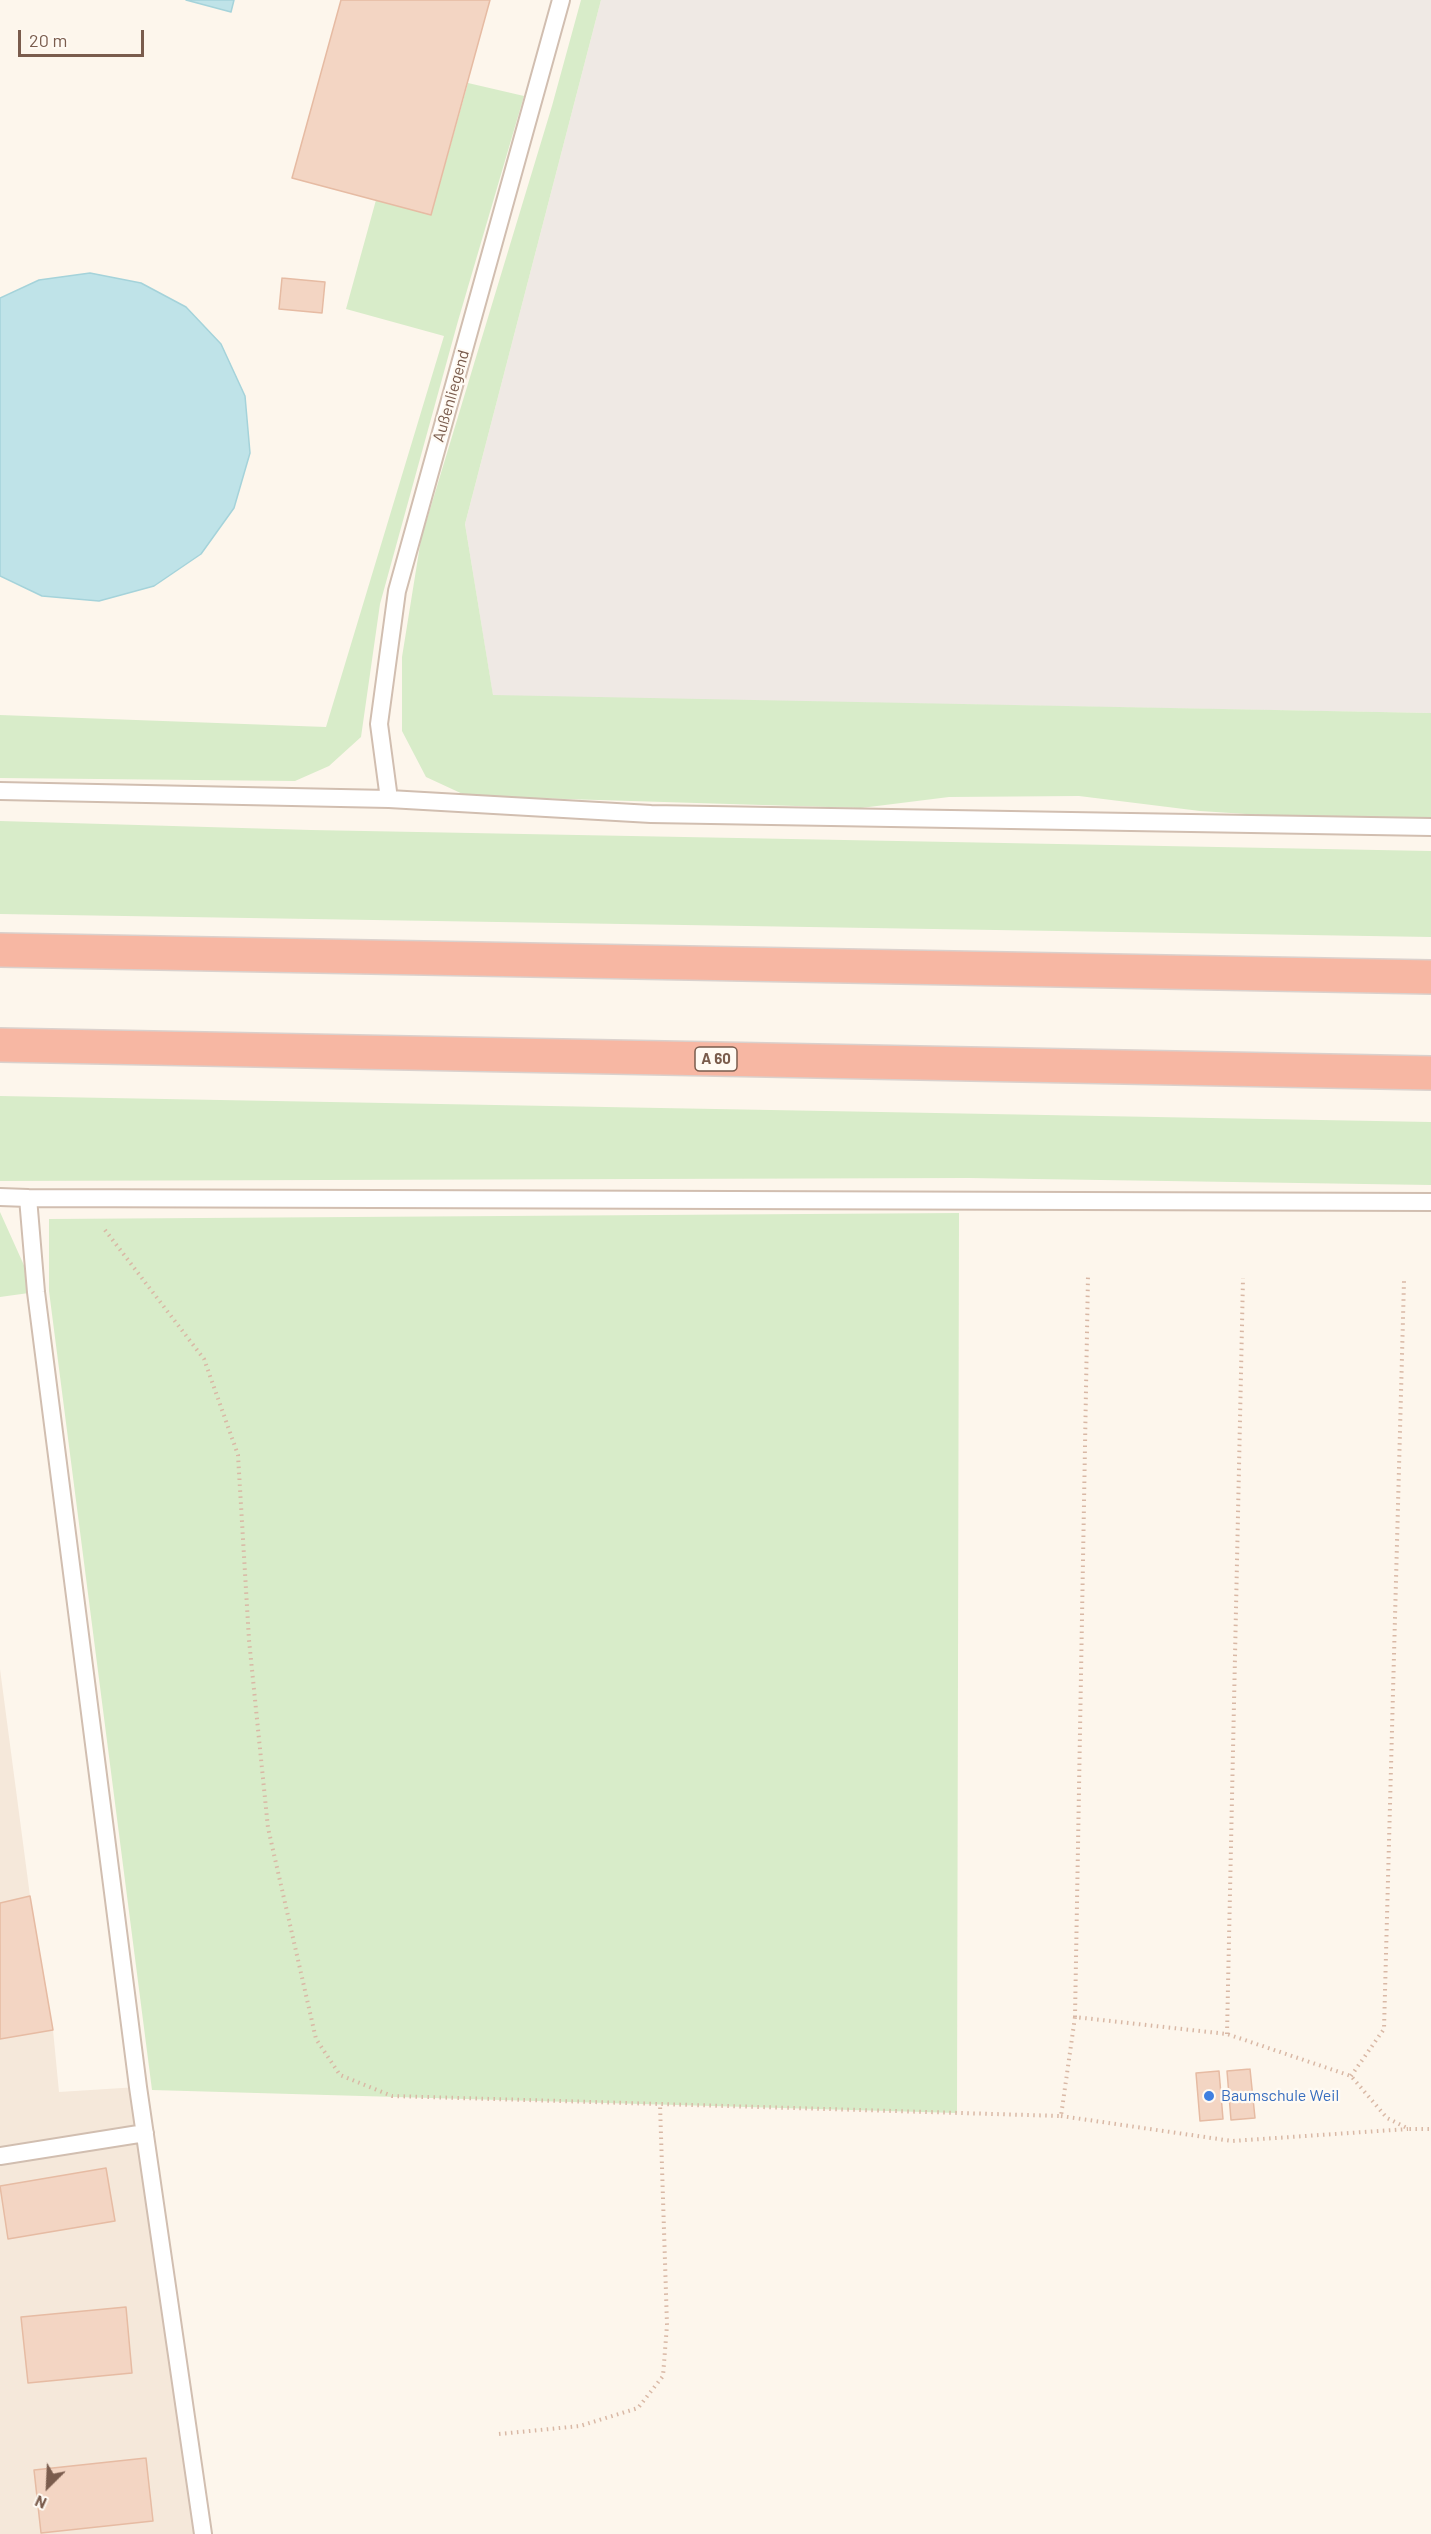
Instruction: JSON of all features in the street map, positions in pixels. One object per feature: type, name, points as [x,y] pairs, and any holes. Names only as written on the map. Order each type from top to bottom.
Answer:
[{"type":"highway","points":[[0,950],[1431,977]]},
{"type":"highway","name":"A 60","points":[[0,1045],[1431,1073]]},
{"type":"lane","name":"Außenliegend","points":[[389,799],[379,724],[397,591],[561,0]]},
{"type":"lane","points":[[0,791],[389,799],[651,814],[1431,827]]},
{"type":"lane","points":[[0,1197],[1431,1202]]},
{"type":"lane","points":[[28,1198],[36,1292],[145,2133],[202,2534]]},
{"type":"lane","points":[[0,2156],[145,2133]]},
{"type":"path","points":[[81,1198],[204,1359],[238,1455],[249,1640],[268,1828],[316,2039],[340,2075],[392,2096],[1061,2116],[1232,2141],[1431,2129]]},
{"type":"path","points":[[1061,2116],[1075,2017],[1088,1275]]},
{"type":"path","points":[[1227,2034],[1243,1278]]},
{"type":"path","points":[[1351,2076],[1384,2029],[1404,1281]]},
{"type":"path","points":[[1075,2017],[1227,2034],[1351,2076],[1387,2118],[1409,2129]]},
{"type":"path","points":[[499,2434],[580,2426],[638,2408],[663,2376],[667,2325],[660,2104]]},
{"type":"shaded area","points":[[601,0],[1431,0],[1431,713],[493,696],[465,524]]},
{"type":"shaded area","points":[[0,1669],[30,1896],[53,2030],[59,2092],[138,2087],[195,2534],[0,2534]]},
{"type":"green space","points":[[581,0],[601,0],[465,524],[493,695],[1431,713],[1431,819],[1308,818],[1200,811],[1079,796],[949,797],[861,808],[467,796],[426,777],[402,731],[402,657],[421,539],[552,106]]},
{"type":"green space","points":[[468,83],[524,96],[458,321],[380,604],[361,737],[329,766],[295,781],[0,778],[0,715],[326,727],[444,336],[346,309],[376,200],[431,215]]},
{"type":"green space","points":[[0,821],[311,830],[1431,851],[1431,937],[0,914]]},
{"type":"green space","points":[[0,1096],[1431,1122],[1431,1185],[969,1178],[0,1181]]},
{"type":"green space","points":[[0,1212],[36,1292],[0,1297]]},
{"type":"green space","points":[[959,1213],[957,2113],[152,2090],[49,1291],[49,1219]]},
{"type":"water","points":[[186,0],[234,0],[231,12]]},
{"type":"water","points":[[90,273],[141,283],[186,307],[221,344],[245,396],[250,453],[234,508],[201,554],[154,586],[99,601],[42,596],[0,576],[0,298],[39,280]]},
{"type":"building","points":[[341,0],[490,0],[431,215],[292,178]]},
{"type":"building","points":[[282,278],[325,282],[322,313],[279,309]]},
{"type":"building","points":[[30,1896],[53,2030],[0,2039],[0,1903]]},
{"type":"building","points":[[1250,2069],[1255,2118],[1231,2120],[1227,2071]]},
{"type":"building","name":"Baumschule Weil","points":[[1219,2071],[1223,2119],[1200,2121],[1196,2073]]},
{"type":"building","points":[[106,2168],[115,2221],[8,2239],[0,2186]]},
{"type":"building","points":[[126,2307],[132,2373],[28,2383],[21,2317]]},
{"type":"building","points":[[146,2458],[153,2521],[41,2533],[34,2470]]},
{"type":"place","name":"Baumschule Weil","points":[[1209,2096]]}]
